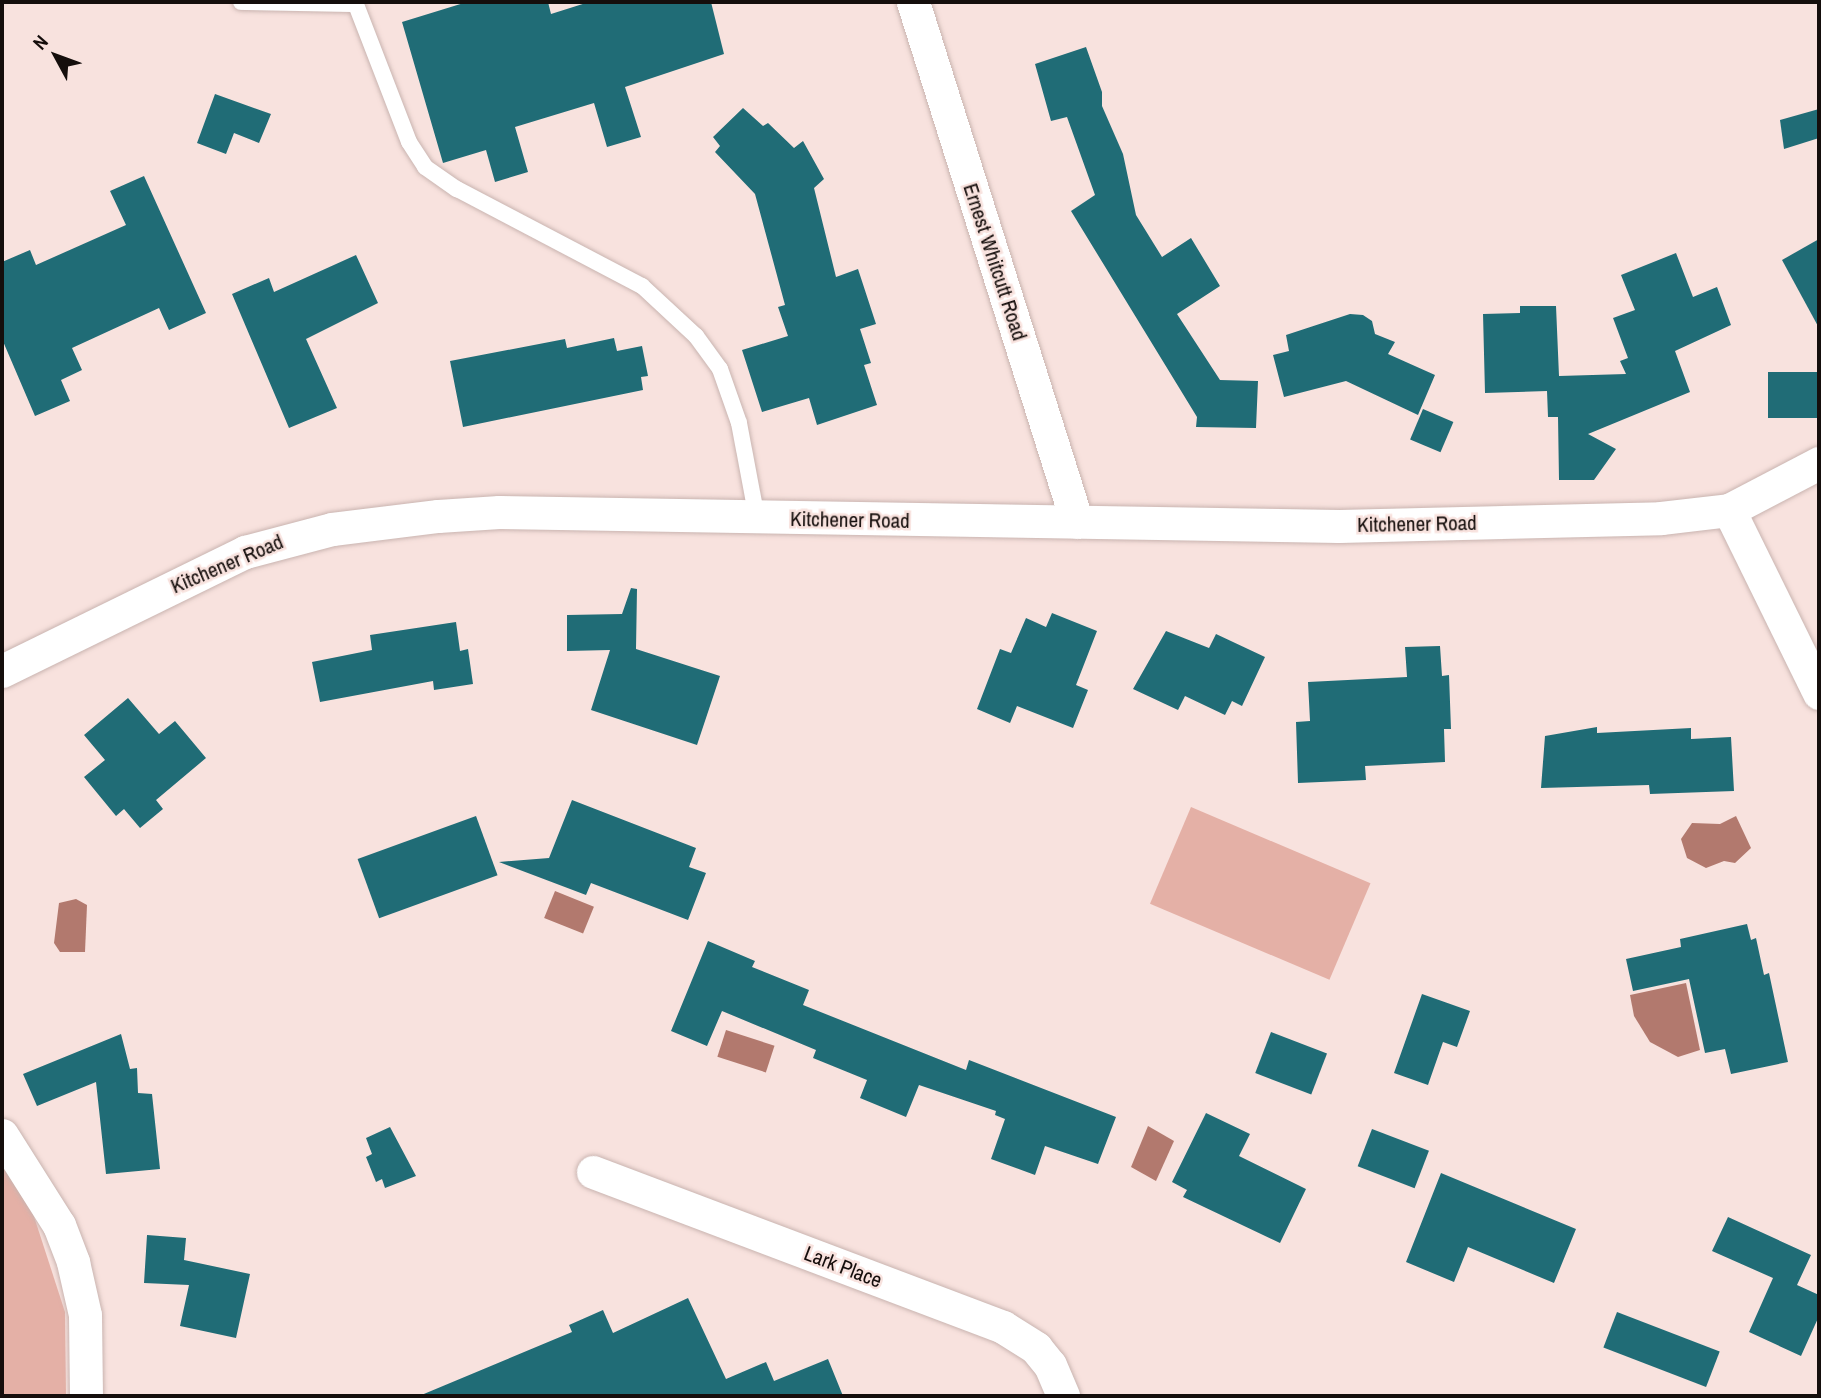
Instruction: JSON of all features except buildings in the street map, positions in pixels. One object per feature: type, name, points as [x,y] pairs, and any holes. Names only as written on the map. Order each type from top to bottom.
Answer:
[{"type":"street","name":"Ernest Whitcutt Road","points":[[913,2],[1077,522]]},
{"type":"street","points":[[1819,463],[1729,510],[1819,693]]},
{"type":"street","name":"Kitchener Road","points":[[2,671],[205,570],[292,537],[499,512],[1339,526],[1661,518],[1729,510]]},
{"type":"street","points":[[2,1135],[60,1225],[73,1262],[85,1315],[86,1396]]},
{"type":"street","name":"Lark Place","points":[[593,1172],[1024,1337],[1050,1365],[1063,1396]]},
{"type":"lane","points":[[241,2],[355,3],[409,142],[425,167],[457,189],[642,286],[696,336],[720,369],[739,423],[757,518]]},
{"type":"shaded area","points":[[1191,807],[1370,883],[1329,980],[1150,904]]},
{"type":"shaded area","points":[[1736,816],[1751,848],[1735,863],[1724,861],[1706,868],[1687,858],[1681,839],[1692,823],[1720,824]]},
{"type":"shaded area","points":[[555,891],[594,907],[583,934],[544,918]]},
{"type":"shaded area","points":[[76,899],[87,905],[85,952],[60,952],[54,943],[59,903]]},
{"type":"shaded area","points":[[1686,983],[1700,1050],[1678,1057],[1650,1042],[1634,1016],[1630,995]]},
{"type":"shaded area","points":[[726,1030],[775,1046],[766,1072],[717,1057]]},
{"type":"shaded area","points":[[1148,1126],[1174,1141],[1156,1181],[1131,1167]]},
{"type":"shaded area","points":[[2,1163],[28,1198],[65,1312],[66,1396],[2,1396]]}]
